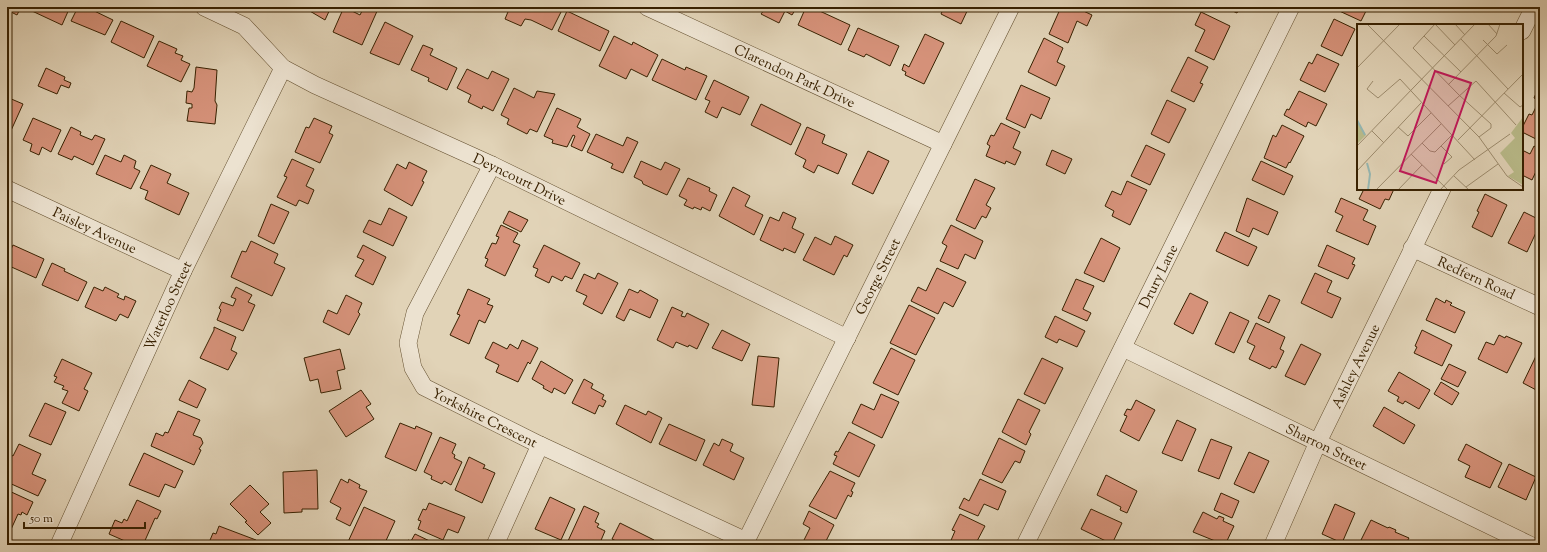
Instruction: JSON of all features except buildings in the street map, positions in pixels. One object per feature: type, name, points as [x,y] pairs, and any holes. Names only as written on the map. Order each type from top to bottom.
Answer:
[{"type":"street","name":"Deyncourt Drive","points":[[204,7],[244,26],[283,68],[315,85],[492,165],[847,338]]},
{"type":"street","name":"Clarendon Park Drive","points":[[647,7],[943,144]]},
{"type":"street","name":"George Street","points":[[745,543],[1011,7]]},
{"type":"street","name":"Drury Lane","points":[[1026,545],[1291,7]]},
{"type":"street","points":[[1523,29],[1534,7]]},
{"type":"street","name":"Waterloo Street","points":[[59,545],[183,272],[283,68]]},
{"type":"street","name":"Yorkshire Crescent","points":[[492,165],[415,313],[408,343],[413,368],[424,387],[540,445],[745,543]]},
{"type":"street","name":"Paisley Avenue","points":[[7,189],[183,272]]},
{"type":"street","name":"Ashley Avenue","points":[[1273,545],[1318,442],[1441,190]]},
{"type":"street","name":"Redfern Road","points":[[1412,248],[1540,307]]},
{"type":"street","name":"Sharron Street","points":[[1123,348],[1530,545]]},
{"type":"street","points":[[495,545],[540,445]]}]
